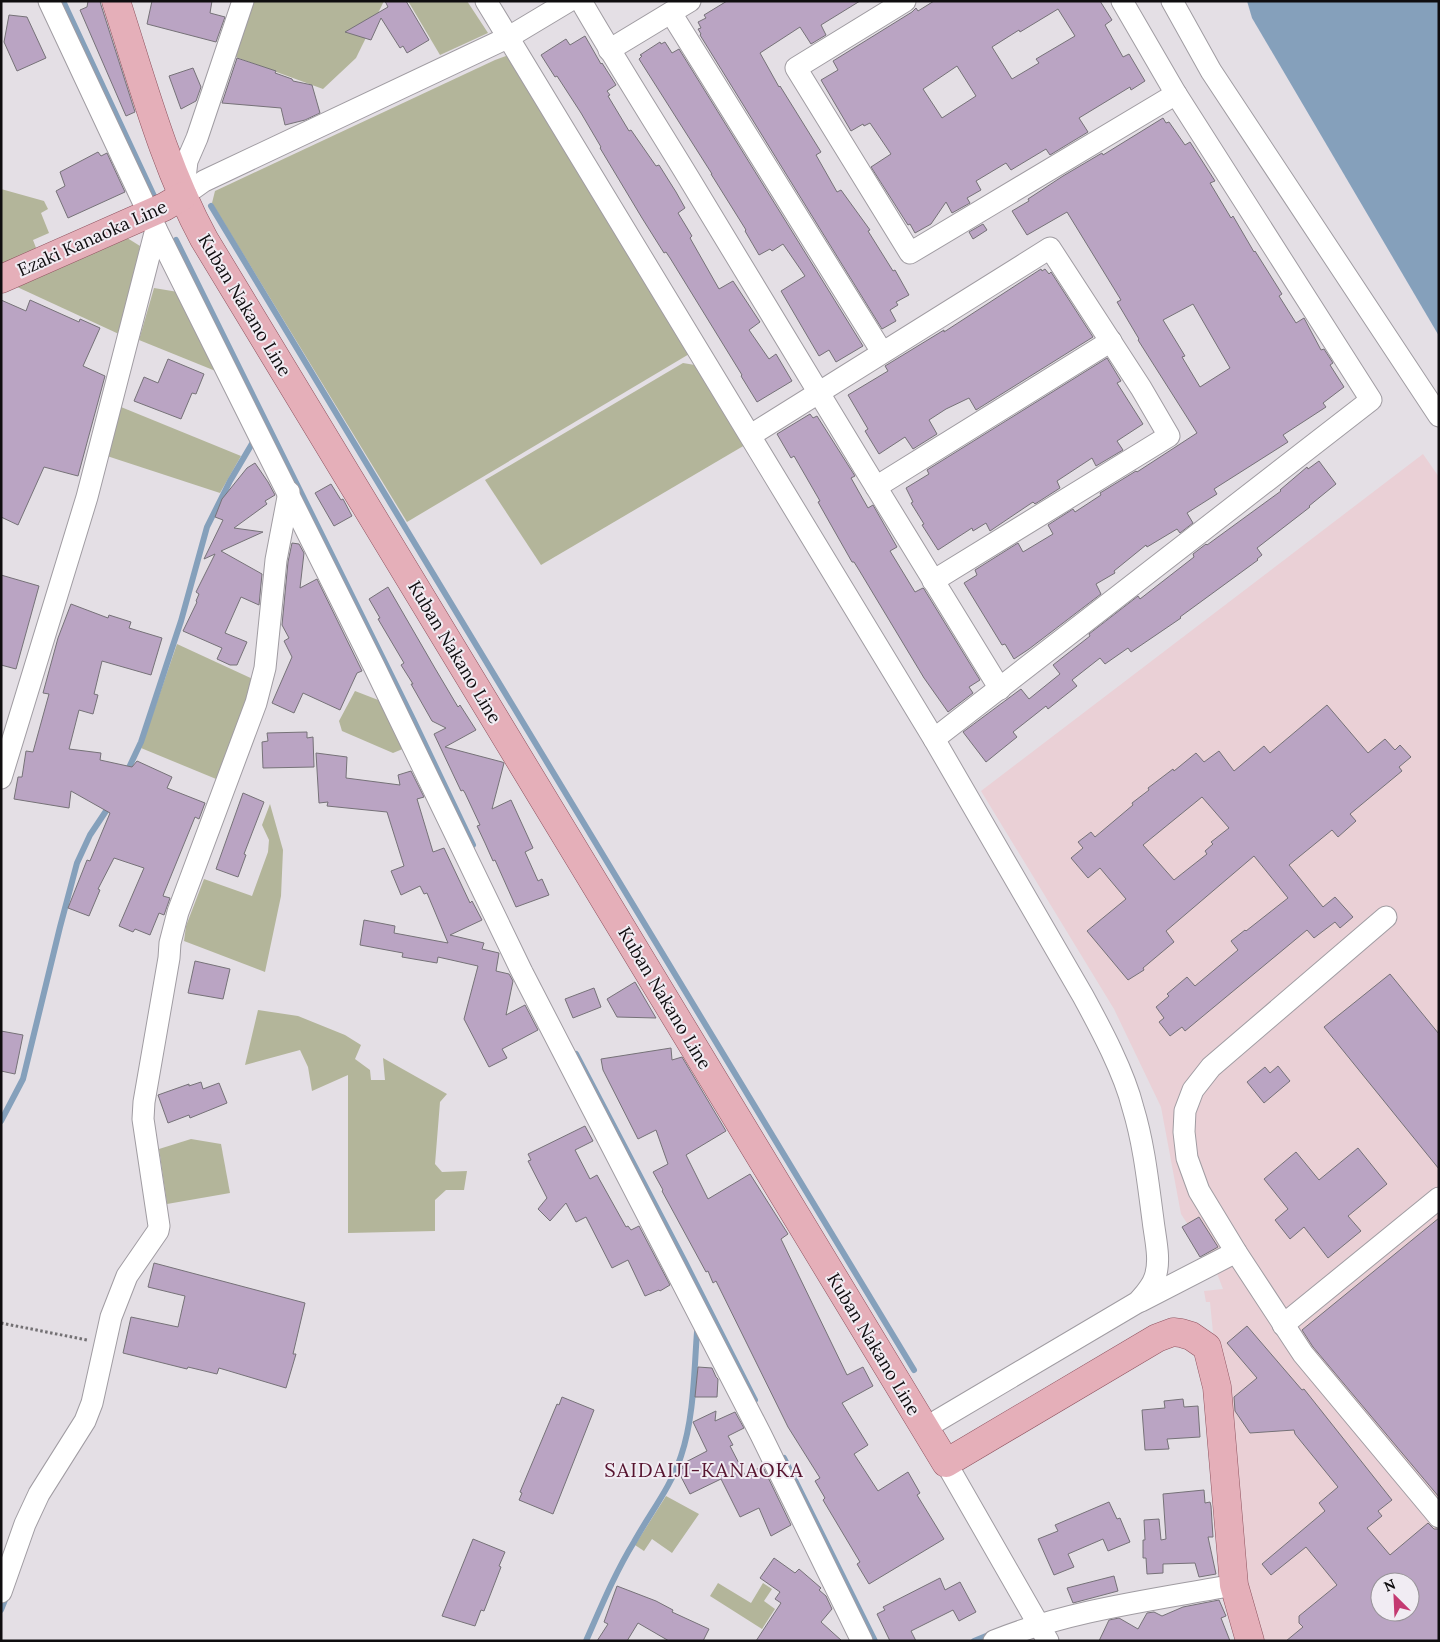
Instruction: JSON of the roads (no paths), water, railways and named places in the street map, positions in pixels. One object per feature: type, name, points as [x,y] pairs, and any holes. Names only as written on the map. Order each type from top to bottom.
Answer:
[{"type":"main road","name":"Kuban Nakano Line","points":[[116,1],[155,120],[183,196],[204,238],[946,1463]]},
{"type":"main road","name":"Ezaki Kanaoka Line","points":[[1,279],[153,221],[183,196]]},
{"type":"main road","points":[[946,1463],[1158,1338],[1173,1332],[1191,1336],[1207,1347],[1217,1387],[1234,1585],[1250,1641]]},
{"type":"street","points":[[49,1],[153,221],[289,492],[522,972],[761,1435],[862,1641]]},
{"type":"street","points":[[183,196],[187,161],[198,138],[243,1]]},
{"type":"street","points":[[486,1],[934,739],[1097,1022],[1128,1092],[1147,1172],[1157,1264],[1156,1276],[1151,1287],[1138,1302]]},
{"type":"street","points":[[183,196],[204,181],[509,37],[569,1]]},
{"type":"street","points":[[581,1],[609,50],[648,110],[1000,689]]},
{"type":"street","points":[[609,50],[690,1]]},
{"type":"street","points":[[905,1],[796,68],[910,253],[1176,94]]},
{"type":"street","points":[[934,739],[1371,400],[1176,94],[1122,1]]},
{"type":"street","points":[[1172,1],[1212,71],[1439,416]]},
{"type":"street","points":[[671,13],[882,352]]},
{"type":"street","points":[[1,778],[87,497],[153,221]]},
{"type":"street","points":[[751,435],[1050,248],[1142,388],[1169,436],[934,581]]},
{"type":"street","points":[[876,487],[1110,341]]},
{"type":"street","points":[[1,1592],[25,1524],[39,1494],[85,1421],[92,1403],[111,1317],[127,1276],[158,1231],[159,1226],[143,1119],[144,1102],[170,943],[178,912],[256,703],[265,668],[276,560],[289,492]]},
{"type":"street","points":[[1386,917],[1211,1067],[1193,1090],[1185,1111],[1184,1132],[1187,1158],[1199,1192],[1284,1325],[1304,1354],[1439,1517]]},
{"type":"street","points":[[1284,1325],[1439,1198]]},
{"type":"street","points":[[925,1428],[1138,1302],[1236,1252]]},
{"type":"street","points":[[946,1463],[1043,1633]]},
{"type":"street","points":[[994,1641],[1043,1633],[1068,1616],[1234,1585]]},
{"type":"water","points":[[1247,1],[1439,1],[1439,336],[1252,18]]},
{"type":"waterway","points":[[63,1],[154,196]]},
{"type":"waterway","points":[[211,206],[914,1370]]},
{"type":"waterway","points":[[176,240],[413,719],[473,845]]},
{"type":"waterway","points":[[126,774],[141,742],[181,621],[207,527],[230,481],[253,442]]},
{"type":"waterway","points":[[1,1121],[23,1079],[77,863],[90,835],[110,805]]},
{"type":"waterway","points":[[576,1054],[755,1400]]},
{"type":"waterway","points":[[586,1641],[608,1590],[640,1531],[666,1489],[681,1456],[691,1411],[697,1332]]},
{"type":"waterway","points":[[784,1458],[875,1641]]},
{"type":"waterway","points":[[1,1610],[7,1595]]},
{"type":"waterway","points":[[974,1641],[991,1634]]},
{"type":"district","name":"SAIDAIJI-KANAOKA","points":[[704,1469]]}]
